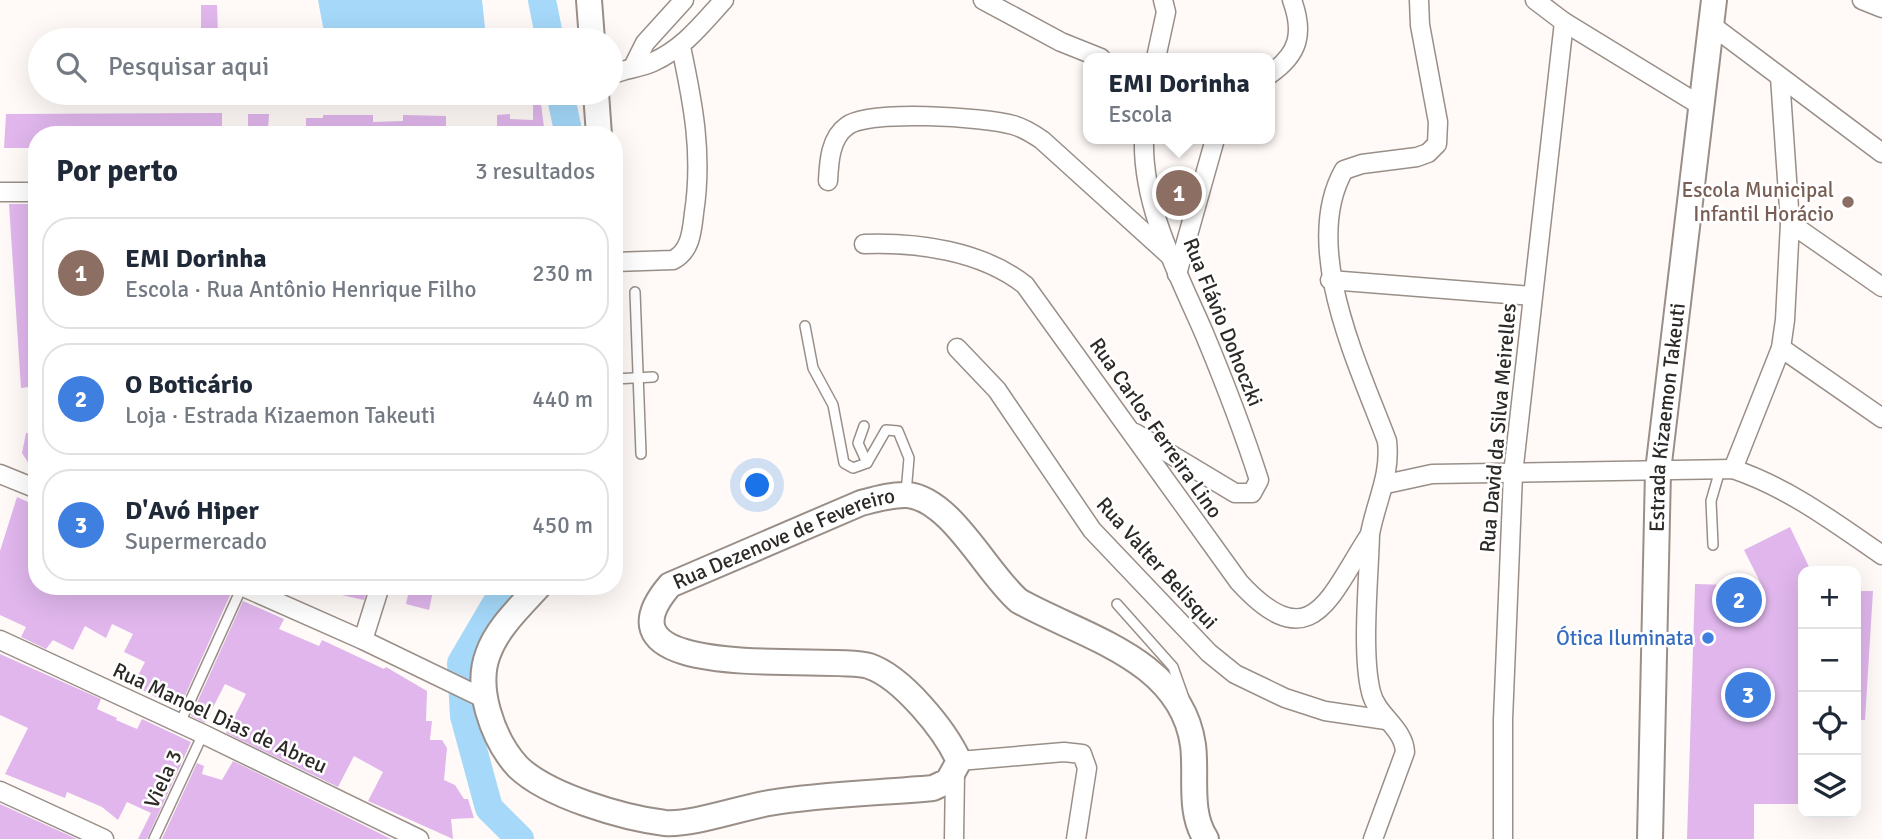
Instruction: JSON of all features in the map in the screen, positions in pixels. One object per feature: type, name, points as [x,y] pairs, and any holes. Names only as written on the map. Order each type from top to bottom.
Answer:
[{"type":"street","points":[[589,0],[591,28]]},
{"type":"street","points":[[634,65],[645,43],[684,0]]},
{"type":"street","points":[[623,70],[634,65],[650,64],[681,47],[724,0]]},
{"type":"street","points":[[983,0],[1061,42],[1088,53]]},
{"type":"street","points":[[1157,53],[1167,12],[1163,0]]},
{"type":"street","points":[[1275,71],[1297,48],[1299,22],[1292,0]]},
{"type":"street","points":[[1373,839],[1388,806],[1405,752],[1402,739],[1374,701],[1368,672],[1370,534],[1386,484],[1389,461],[1387,441],[1340,315],[1330,280],[1330,215],[1337,182],[1343,170],[1428,153],[1439,135],[1420,25],[1419,0]]},
{"type":"street","points":[[1535,0],[1564,22],[1703,107]]},
{"type":"street","points":[[1862,0],[1882,8]]},
{"type":"street","points":[[1711,7],[1780,77],[1882,153]]},
{"type":"street","name":"Estrada Kizaemon Takeuti","points":[[1650,839],[1658,471],[1703,107],[1711,7]]},
{"type":"street","name":"Rua David da Silva Meirelles","points":[[1503,839],[1503,720],[1513,474],[1564,22]]},
{"type":"street","points":[[623,262],[673,260],[690,241],[700,160],[695,111],[681,47]]},
{"type":"street","points":[[1726,470],[1781,348],[1790,223],[1780,77]]},
{"type":"street","points":[[597,105],[598,126]]},
{"type":"street","points":[[828,181],[832,148],[837,137],[846,127],[861,119],[910,117],[995,121],[1028,130],[1042,140],[1169,255]]},
{"type":"street","name":"Rua Flávio Dohoczki","points":[[1128,429],[1235,493],[1252,493],[1259,480],[1231,400],[1169,255],[1146,173],[1144,144]]},
{"type":"street","points":[[1177,274],[1214,144]]},
{"type":"street","points":[[0,192],[28,192]]},
{"type":"street","points":[[1790,223],[1882,287]]},
{"type":"street","name":"Rua Carlos Ferreira Lino","points":[[864,244],[944,250],[1008,271],[1026,285],[1239,582],[1270,612],[1304,617],[1321,611],[1335,594],[1370,534]]},
{"type":"street","points":[[1330,280],[1532,296]]},
{"type":"street","name":"Rua Valter Belisqui","points":[[957,348],[997,390],[1092,530],[1209,653],[1235,674],[1285,698],[1325,711],[1386,720]]},
{"type":"street","points":[[1781,348],[1882,418]]},
{"type":"street","points":[[1386,484],[1432,474],[1726,470],[1765,480],[1796,496],[1882,555]]},
{"type":"street","points":[[0,474],[28,485]]},
{"type":"street","name":"Rua Dezenove de Fevereiro","points":[[957,767],[940,730],[883,671],[847,662],[733,662],[688,653],[662,642],[652,626],[651,613],[657,601],[670,585],[860,503],[906,495],[930,503],[944,514],[1004,589],[1019,601],[1140,663],[1168,686],[1185,713],[1193,742],[1195,804],[1200,830],[1206,839]]},
{"type":"street","points":[[263,595],[363,639],[474,693],[506,752],[519,768],[559,793],[633,817],[666,823],[686,831],[723,812],[773,803],[933,789],[957,767],[1046,753],[1082,754],[1087,768],[1076,839]]},
{"type":"street","points":[[363,639],[377,595]]},
{"type":"street","points":[[474,693],[488,654],[512,617],[531,595]]},
{"type":"street","name":"Rua Manoel Dias de Abreu","points":[[0,640],[180,723],[419,839]]},
{"type":"street","points":[[954,839],[957,767]]},
{"type":"street","points":[[0,791],[104,839]]},
{"type":"lane","points":[[635,292],[641,454]]},
{"type":"lane","points":[[805,326],[813,368],[833,405],[844,463],[853,468],[867,463],[886,430],[898,431],[909,458],[906,495]]},
{"type":"lane","points":[[623,379],[653,377]]},
{"type":"lane","points":[[864,426],[858,443],[867,463]]},
{"type":"lane","points":[[1713,545],[1710,501],[1726,470]]},
{"type":"lane","points":[[180,723],[241,595]]},
{"type":"lane","points":[[1117,604],[1173,667],[1184,696],[1185,713]]},
{"type":"lane","name":"Viela 3","points":[[153,839],[203,734]]},
{"type":"water","points":[[318,0],[482,0],[485,28],[323,28]]},
{"type":"building","points":[[201,5],[217,5],[218,28],[201,28]]},
{"type":"building","points":[[533,105],[541,105],[544,126],[497,126],[497,115],[510,114],[510,119],[533,120]]},
{"type":"building","points":[[222,113],[222,126],[28,126],[28,148],[4,148],[6,114]]},
{"type":"building","points":[[248,114],[269,114],[268,126],[248,126]]},
{"type":"building","points":[[323,115],[373,115],[373,122],[403,121],[403,115],[446,116],[446,126],[306,126],[306,118],[323,118]]},
{"type":"building","points":[[9,204],[28,204],[28,387],[21,388]]},
{"type":"building","points":[[26,433],[28,433],[28,463],[22,453]]},
{"type":"building","points":[[17,497],[28,502],[28,595],[230,595],[179,709],[133,685],[145,662],[124,652],[133,634],[112,624],[106,638],[85,626],[73,650],[53,640],[46,649],[21,637],[26,627],[0,615],[0,551]]},
{"type":"building","points":[[1790,527],[1809,566],[1798,566],[1798,804],[1754,804],[1754,839],[1687,839],[1695,584],[1762,586],[1744,550]]},
{"type":"building","points":[[1861,591],[1873,591],[1865,720],[1861,720]]},
{"type":"building","points":[[342,595],[365,595],[364,600]]},
{"type":"building","points":[[408,595],[432,595],[429,610],[406,604]]},
{"type":"building","points":[[243,601],[284,619],[279,629],[319,646],[322,640],[384,669],[386,667],[427,691],[426,721],[432,721],[430,740],[442,740],[447,748],[444,780],[455,785],[464,799],[468,799],[474,818],[451,819],[453,839],[368,801],[383,772],[354,756],[338,787],[226,733],[246,694],[225,684],[205,723],[191,716]]},
{"type":"building","points":[[0,654],[101,699],[97,709],[117,718],[116,720],[137,729],[142,719],[191,742],[147,839],[138,839],[151,813],[127,802],[118,820],[102,807],[67,792],[65,798],[5,774],[28,728],[0,715]]},
{"type":"building","points":[[233,761],[391,839],[162,839],[197,763],[204,766],[202,774],[222,780]]},
{"type":"building","points":[[0,804],[77,839],[0,839]]},
{"type":"waterway","points":[[542,0],[548,28]]},
{"type":"waterway","points":[[563,105],[567,126]]},
{"type":"waterway","points":[[503,595],[461,663],[464,716],[489,808],[520,839]]},
{"type":"place","name":"EMI Dorinha","points":[[1179,193]]},
{"type":"place","name":"Escola Municipal Infantil Horácio","points":[[1848,202]]},
{"type":"place","name":"O Boticário","points":[[1739,600]]},
{"type":"place","name":"Ótica Iluminata","points":[[1708,638]]},
{"type":"place","name":"D'Avó Hiper","points":[[1748,695]]}]
